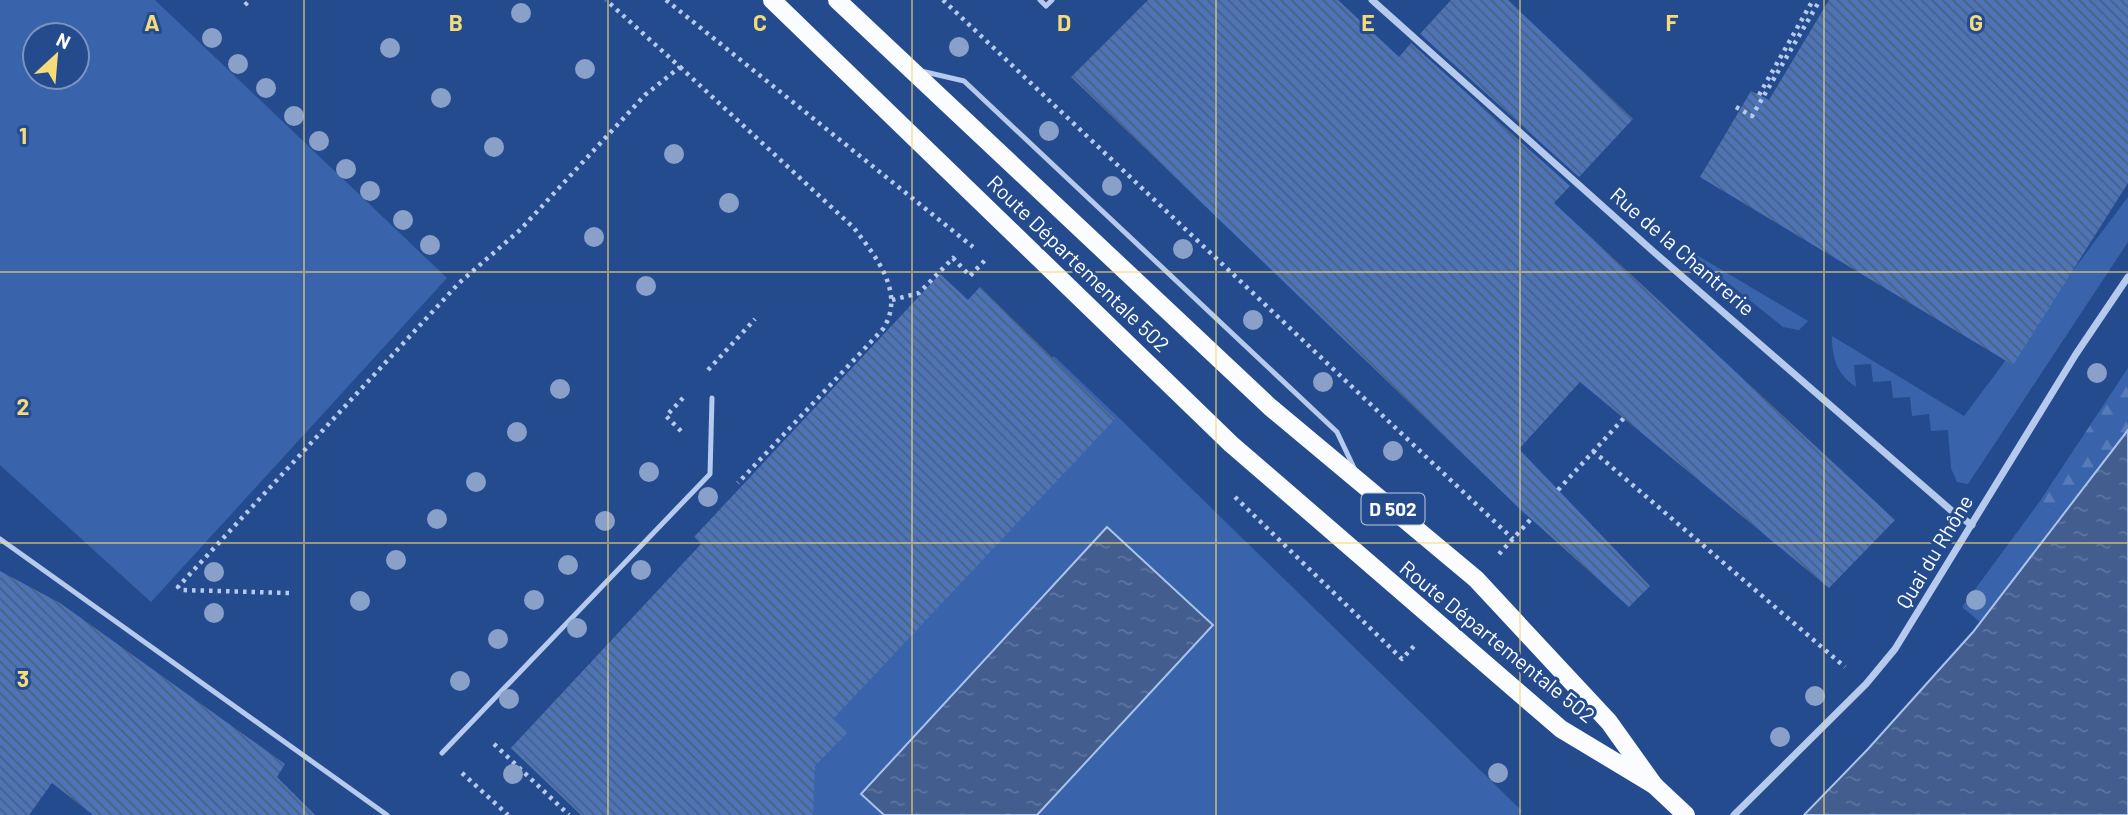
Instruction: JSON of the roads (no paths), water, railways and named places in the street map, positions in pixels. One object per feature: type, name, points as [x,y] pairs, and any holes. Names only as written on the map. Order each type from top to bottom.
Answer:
[{"type":"main road","name":"Route Départementale 502","points":[[772,0],[1231,444],[1561,729],[1654,785]]},
{"type":"main road","name":"Route Départementale 502","points":[[837,0],[1270,407],[1476,579],[1609,722],[1654,785]]},
{"type":"main road","name":"D 502","points":[[1654,785],[1686,815]]},
{"type":"street","name":"Rue de la Chantrerie","points":[[1372,0],[1655,253],[1953,512],[1972,525]]},
{"type":"street","name":"Quai du Rhône","points":[[1734,815],[1866,684],[1922,610],[2076,354],[2128,277]]},
{"type":"lane","points":[[1040,0],[1046,6],[1052,0]]},
{"type":"lane","points":[[909,68],[964,81],[1337,432],[1361,483]]},
{"type":"lane","points":[[442,752],[710,474],[712,398]]},
{"type":"lane","points":[[0,540],[387,815]]},
{"type":"water","points":[[2128,430],[2128,815],[1804,815],[1868,749],[1973,632]]},
{"type":"water","points":[[1107,527],[1213,625],[1037,815],[884,815],[861,794]]}]
